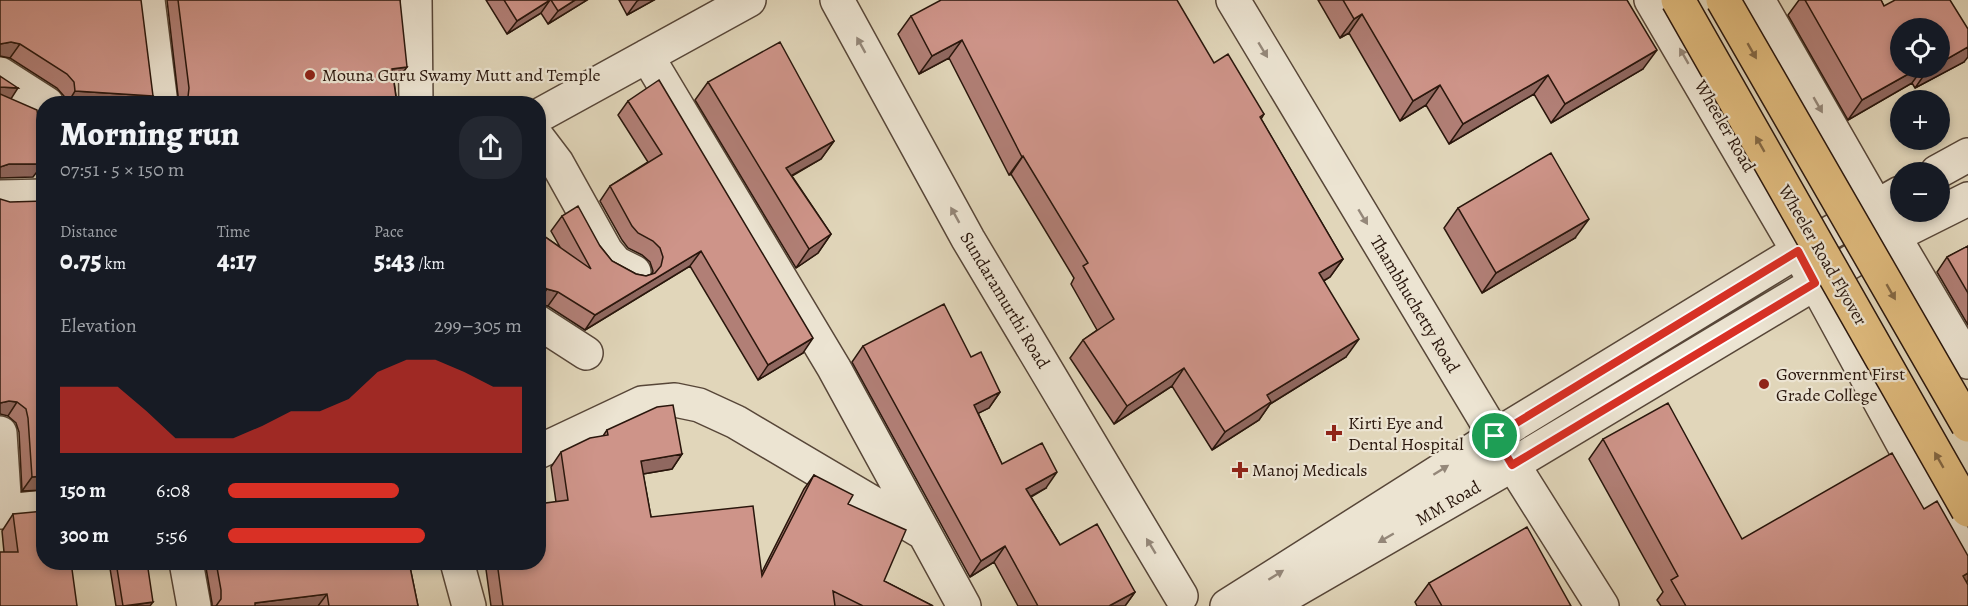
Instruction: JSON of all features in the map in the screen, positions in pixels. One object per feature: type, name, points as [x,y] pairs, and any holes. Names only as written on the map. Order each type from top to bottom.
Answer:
[{"type":"main road","name":"Wheeler Road Flyover","points":[[1678,0],[1968,510]]},
{"type":"main road","points":[[1723,0],[1968,425]]},
{"type":"street","points":[[148,0],[160,96]]},
{"type":"street","points":[[415,0],[416,96]]},
{"type":"street","points":[[546,112],[749,0]]},
{"type":"street","name":"Sundaramurthi Road","points":[[837,0],[968,239],[1176,601]]},
{"type":"street","name":"Thambhuchetty Road","points":[[1233,0],[1512,465],[1602,606]]},
{"type":"street","name":"Wheeler Road","points":[[1651,0],[1798,251],[1968,563]]},
{"type":"street","points":[[1758,0],[1888,199],[1894,236],[1968,362]]},
{"type":"street","points":[[647,56],[834,368],[964,606]]},
{"type":"street","points":[[0,74],[36,97]]},
{"type":"street","points":[[546,149],[606,251],[616,262],[634,272]]},
{"type":"street","points":[[1950,165],[1968,155]]},
{"type":"street","points":[[0,197],[36,196]]},
{"type":"street","name":"MM Road","points":[[1227,606],[1495,436],[1798,251],[1888,199]]},
{"type":"street","name":"MM Road","points":[[1268,606],[1512,465],[1894,236],[1968,199]]},
{"type":"street","points":[[546,327],[586,353]]},
{"type":"street","points":[[546,448],[642,403],[675,400],[699,405],[736,422],[922,532]]},
{"type":"street","points":[[0,433],[2,512],[36,508]]},
{"type":"street","points":[[187,570],[194,606]]},
{"type":"street","points":[[459,570],[469,606]]},
{"type":"street","points":[[1176,601],[1191,592],[1201,591],[1220,598],[1227,606]]},
{"type":"building","points":[[0,0],[141,0],[153,96],[75,91],[74,82],[67,74],[20,44],[11,42],[0,44]]},
{"type":"building","points":[[178,0],[400,0],[407,67],[392,69],[396,96],[188,96]]},
{"type":"building","points":[[504,0],[550,0],[517,21]]},
{"type":"building","points":[[551,0],[575,0],[558,11]]},
{"type":"building","points":[[941,0],[1177,0],[1214,63],[1228,54],[1264,114],[1260,117],[1343,259],[1319,273],[1359,339],[1267,395],[1271,402],[1225,432],[1184,368],[1127,406],[1083,340],[1114,319],[1083,266],[1088,263],[1022,157],[962,40],[932,56],[911,16]]},
{"type":"building","points":[[1343,0],[1627,0],[1657,50],[1565,104],[1548,75],[1463,124],[1440,85],[1413,101],[1362,14],[1354,19]]},
{"type":"building","points":[[1805,0],[1881,0],[1884,6],[1895,0],[1950,0],[1968,29],[1968,47],[1950,57],[1950,18],[1890,18],[1890,78],[1901,78],[1862,100]]},
{"type":"building","points":[[780,42],[834,141],[786,168],[831,234],[809,249],[708,82]]},
{"type":"building","points":[[0,76],[18,88],[0,87]]},
{"type":"building","points":[[659,80],[813,338],[768,365],[701,251],[595,315],[558,292],[546,288],[546,238],[591,269],[562,216],[578,206],[600,246],[612,261],[636,274],[646,276],[655,273],[661,266],[663,257],[660,248],[632,226],[610,186],[662,154],[628,101]]},
{"type":"building","points":[[0,94],[36,110],[36,164],[9,164],[0,167]]},
{"type":"building","points":[[1551,153],[1589,219],[1496,273],[1458,208]]},
{"type":"building","points":[[0,199],[10,202],[36,201],[36,477],[32,477],[26,409],[17,402],[0,403]]},
{"type":"building","points":[[1968,246],[1968,293],[1947,257]]},
{"type":"building","points":[[944,304],[971,357],[981,352],[1000,392],[974,405],[1002,464],[1042,443],[1057,472],[1026,489],[1060,545],[1097,524],[1135,592],[1109,606],[1038,606],[1005,546],[981,561],[863,346]]},
{"type":"building","points":[[1668,403],[1742,539],[1892,453],[1924,509],[1937,501],[1968,556],[1968,573],[1963,576],[1968,585],[1968,606],[1686,606],[1671,580],[1678,576],[1603,439]]},
{"type":"building","points":[[673,405],[682,454],[641,461],[651,517],[753,506],[762,576],[814,475],[853,495],[848,504],[906,530],[884,581],[933,606],[863,606],[833,591],[835,606],[503,606],[498,570],[546,570],[546,503],[568,500],[561,452],[590,438],[608,435],[607,430],[657,407]]},
{"type":"building","points":[[36,512],[36,570],[72,570],[77,606],[0,606],[0,552],[18,552],[13,514]]},
{"type":"building","points":[[1527,527],[1571,606],[1442,606],[1429,583]]},
{"type":"building","points":[[117,570],[148,570],[153,602],[123,606]]},
{"type":"building","points":[[217,570],[411,570],[418,606],[329,606],[327,594],[255,603],[255,606],[216,606],[221,599]]},
{"type":"place","name":"Mouna Guru Swamy Mutt and Temple","points":[[310,75]]},
{"type":"place","name":"Government First Grade College","points":[[1764,384]]},
{"type":"place","name":"Kirti Eye and Dental Hospital","points":[[1334,433]]},
{"type":"place","name":"Manoj Medicals","points":[[1240,470]]},
{"type":"route","points":[[1798,251],[1815,283],[1512,465],[1495,436],[1798,251]]}]
